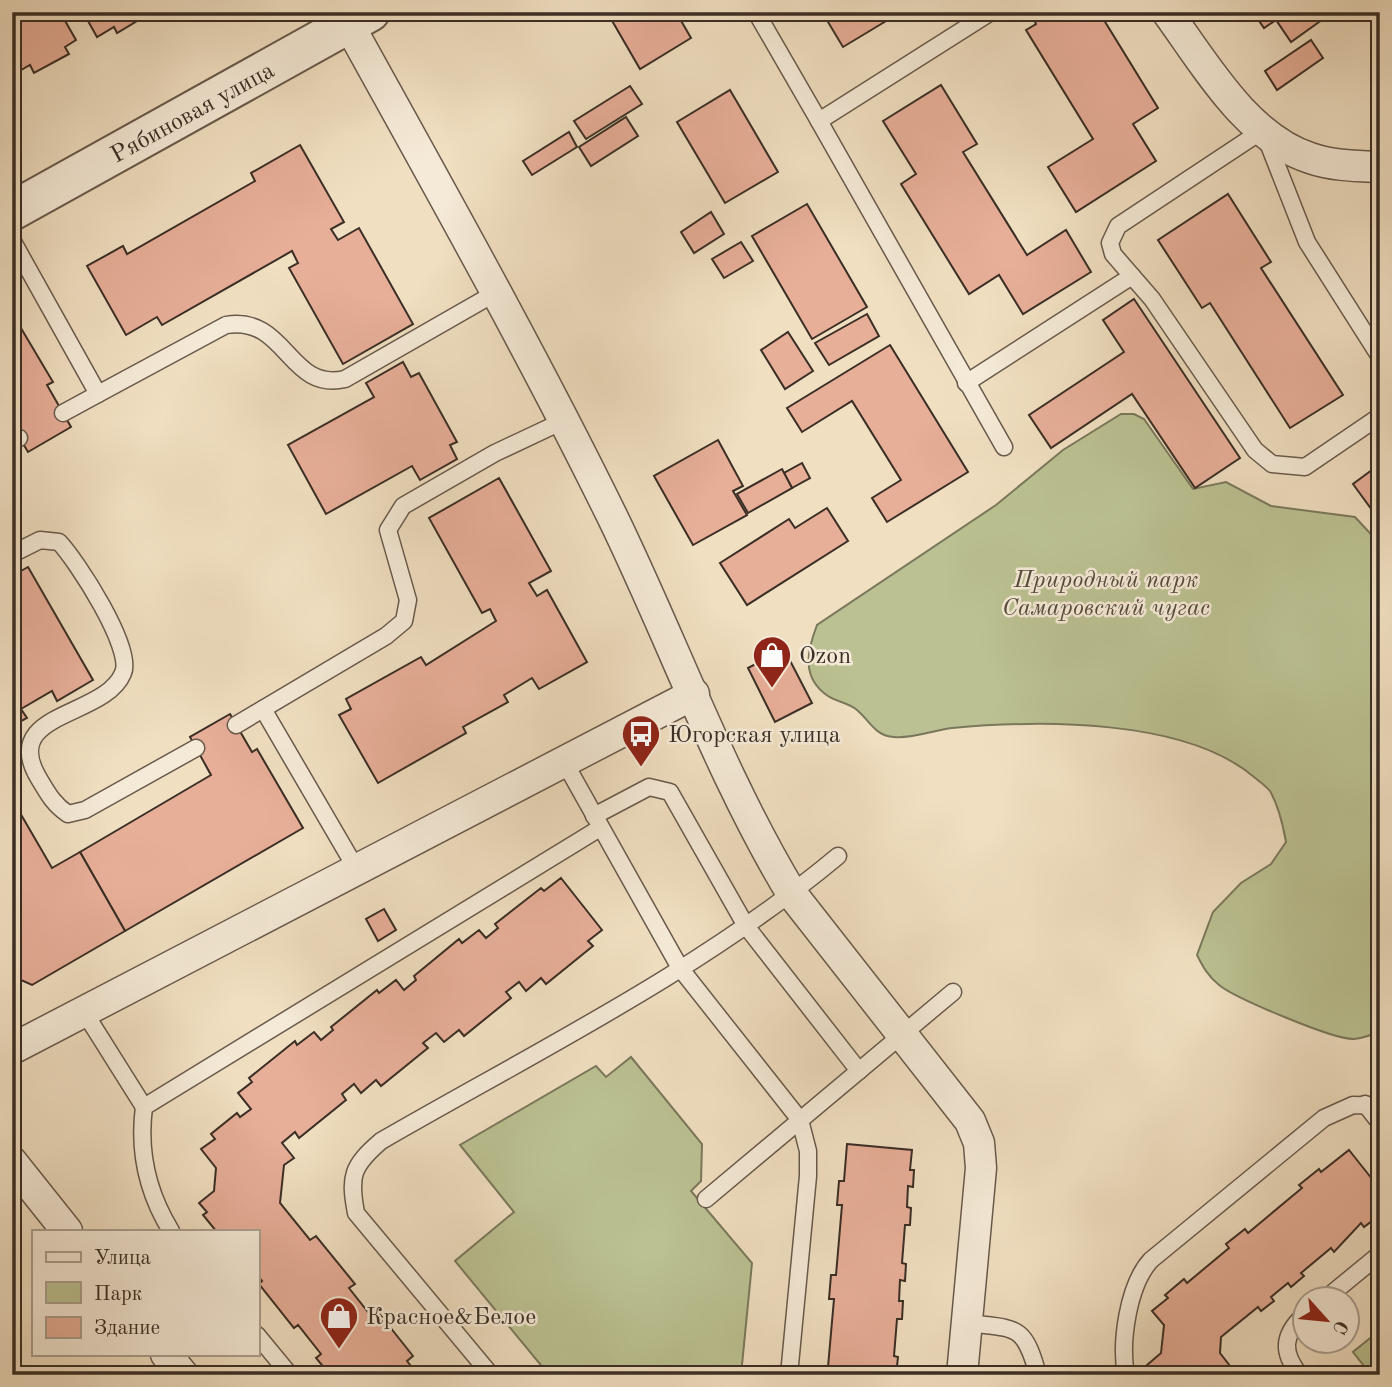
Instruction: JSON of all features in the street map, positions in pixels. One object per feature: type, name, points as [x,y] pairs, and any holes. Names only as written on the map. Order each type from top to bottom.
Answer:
[{"type":"street","points":[[1167,12],[1216,79],[1263,130],[1308,158],[1335,164],[1380,167]]},
{"type":"street","points":[[360,19],[563,421],[694,694],[743,806],[792,894],[970,1121],[979,1143],[981,1168],[962,1375]]},
{"type":"street","name":"Рябиновая улица","points":[[12,211],[360,19]]},
{"type":"street","points":[[12,1049],[694,694]]},
{"type":"street","points":[[12,1162],[66,1230]]},
{"type":"street","points":[[168,1356],[183,1375]]},
{"type":"lane","points":[[756,12],[1004,447]]},
{"type":"lane","points":[[819,121],[991,12]]},
{"type":"lane","points":[[1380,356],[1307,242],[1263,130],[1118,226],[1110,243],[1113,254],[1152,299],[1255,450],[1272,464],[1305,467],[1380,416]]},
{"type":"lane","points":[[12,240],[98,394]]},
{"type":"lane","points":[[966,383],[1132,276]]},
{"type":"lane","points":[[64,413],[226,325],[241,322],[264,330],[312,377],[327,383],[345,379],[497,292]]},
{"type":"lane","points":[[236,725],[386,636],[404,621],[408,600],[388,530],[403,506],[495,453],[563,421]]},
{"type":"lane","points":[[12,554],[40,540],[59,542],[72,556],[124,650],[124,673],[109,690],[37,732],[29,743],[29,761],[54,804],[68,814],[85,810],[196,748]]},
{"type":"lane","points":[[263,709],[357,870]]},
{"type":"lane","points":[[565,763],[680,968],[800,1120],[808,1151],[808,1177],[789,1375]]},
{"type":"lane","points":[[144,1107],[649,787],[670,792],[746,926],[859,1071]]},
{"type":"lane","points":[[491,1375],[356,1213],[351,1184],[362,1158],[380,1141],[680,968],[792,894],[838,856]]},
{"type":"lane","points":[[706,1199],[953,992]]},
{"type":"lane","points":[[83,1010],[144,1107],[141,1130],[145,1170],[156,1206],[170,1230]]},
{"type":"lane","points":[[1126,1375],[1123,1360],[1133,1287],[1139,1273],[1151,1260],[1324,1118],[1340,1109],[1372,1105],[1380,1123]]},
{"type":"lane","points":[[1341,1286],[1380,1254]]},
{"type":"lane","points":[[967,1324],[1009,1328],[1021,1333],[1030,1345],[1038,1375]]},
{"type":"lane","points":[[1290,1331],[1285,1352],[1300,1375]]},
{"type":"lane","points":[[259,1337],[290,1375]]},
{"type":"green space","name":"Природный парк Самаровский чугас","points":[[1121,414],[1134,414],[1144,419],[1193,489],[1226,482],[1271,506],[1355,517],[1380,544],[1380,1031],[1374,1034],[1354,1039],[1343,1038],[1285,1017],[1219,985],[1201,963],[1197,955],[1213,912],[1241,883],[1271,864],[1286,842],[1276,803],[1270,791],[1225,758],[1190,743],[1151,733],[1068,724],[987,725],[952,728],[908,737],[887,736],[877,731],[854,708],[828,696],[813,681],[809,654],[817,625],[996,505],[1063,450]]},
{"type":"green space","points":[[631,1057],[702,1144],[701,1181],[691,1191],[752,1263],[741,1375],[549,1375],[455,1261],[514,1212],[460,1145],[596,1066],[606,1077]]},
{"type":"green space","points":[[1380,1330],[1380,1375],[1371,1375],[1356,1356],[1360,1356],[1360,1346]]},
{"type":"building","points":[[12,12],[60,12],[76,40],[65,47],[69,54],[34,73],[30,65],[16,73],[12,66]]},
{"type":"building","points":[[83,12],[152,12],[117,33],[114,27],[97,37]]},
{"type":"building","points":[[607,12],[676,12],[691,38],[640,69]]},
{"type":"building","points":[[822,12],[901,12],[843,47]]},
{"type":"building","points":[[1041,12],[1099,12],[1158,108],[1133,124],[1156,161],[1076,212],[1048,167],[1093,139],[1026,30],[1036,24],[1033,17]]},
{"type":"building","points":[[1253,12],[1333,12],[1291,42],[1276,20],[1264,28]]},
{"type":"building","points":[[1311,40],[1323,58],[1277,90],[1265,71]]},
{"type":"building","points":[[941,85],[977,144],[963,152],[1027,255],[1066,230],[1091,272],[1023,314],[999,275],[969,294],[901,184],[916,174],[883,121]]},
{"type":"building","points":[[630,86],[642,104],[586,139],[574,121]]},
{"type":"building","points":[[730,90],[778,172],[725,203],[677,122]]},
{"type":"building","points":[[626,117],[638,136],[591,166],[579,147]]},
{"type":"building","points":[[569,132],[577,147],[532,175],[523,161]]},
{"type":"building","points":[[300,145],[344,222],[331,229],[338,240],[359,228],[413,324],[343,364],[289,268],[298,263],[292,251],[162,325],[157,317],[126,335],[87,266],[123,246],[127,254],[255,181],[251,173]]},
{"type":"building","points":[[1228,194],[1271,262],[1261,268],[1343,395],[1290,428],[1210,303],[1202,308],[1158,240]]},
{"type":"building","points":[[807,204],[867,307],[812,339],[752,236]]},
{"type":"building","points":[[711,212],[724,234],[694,253],[681,232]]},
{"type":"building","points":[[741,242],[753,261],[724,278],[712,259]]},
{"type":"building","points":[[1134,299],[1240,458],[1195,488],[1132,394],[1051,448],[1029,415],[1124,352],[1103,320]]},
{"type":"building","points":[[12,313],[53,382],[47,385],[71,427],[28,452],[12,425]]},
{"type":"building","points":[[867,314],[879,336],[829,365],[815,343]]},
{"type":"building","points":[[788,332],[813,371],[785,389],[761,350]]},
{"type":"building","points":[[890,345],[968,472],[887,522],[872,498],[901,480],[852,401],[802,432],[787,408]]},
{"type":"building","points":[[403,362],[411,377],[419,373],[457,442],[450,445],[457,459],[420,480],[412,466],[326,514],[288,445],[374,397],[366,383]]},
{"type":"building","points":[[718,440],[743,486],[733,491],[747,515],[693,545],[654,476]]},
{"type":"building","points":[[802,463],[810,478],[792,488],[784,473]]},
{"type":"building","points":[[1380,464],[1380,521],[1353,484]]},
{"type":"building","points":[[782,469],[792,488],[748,513],[737,494]]},
{"type":"building","points":[[499,478],[551,571],[529,583],[537,596],[547,590],[587,662],[539,689],[532,678],[504,695],[508,702],[463,727],[466,733],[378,783],[339,715],[351,709],[346,699],[421,657],[426,665],[496,621],[490,609],[482,613],[429,518]]},
{"type":"building","points":[[827,508],[848,541],[747,605],[720,563],[789,519],[795,528]]},
{"type":"building","points":[[28,567],[93,680],[57,701],[52,691],[21,709],[27,718],[12,726],[12,576]]},
{"type":"building","points":[[784,649],[812,703],[775,722],[748,668]]},
{"type":"building","points":[[230,714],[252,752],[257,749],[303,828],[125,931],[80,852],[211,775],[190,737]]},
{"type":"building","points":[[12,799],[52,868],[80,852],[125,931],[32,985],[12,976]]},
{"type":"building","points":[[561,878],[602,930],[588,941],[593,946],[546,984],[541,978],[526,991],[519,982],[506,992],[511,998],[464,1036],[459,1030],[444,1042],[436,1033],[423,1043],[428,1048],[381,1086],[376,1080],[361,1093],[354,1084],[342,1094],[346,1100],[299,1138],[295,1132],[282,1143],[294,1158],[284,1165],[280,1203],[310,1240],[316,1236],[355,1284],[349,1288],[368,1312],[374,1307],[413,1356],[407,1361],[418,1375],[330,1375],[316,1358],[321,1354],[298,1325],[294,1328],[259,1284],[262,1281],[259,1277],[259,1230],[215,1230],[203,1215],[207,1212],[199,1203],[214,1191],[216,1168],[201,1149],[215,1139],[211,1134],[237,1113],[240,1117],[251,1109],[238,1093],[252,1082],[249,1078],[295,1041],[297,1045],[314,1032],[321,1040],[333,1030],[331,1027],[377,990],[379,993],[396,980],[404,990],[416,980],[414,976],[459,939],[462,943],[479,930],[486,938],[498,928],[495,924],[541,888],[544,891]]},
{"type":"building","points":[[384,909],[396,930],[378,941],[366,919]]},
{"type":"building","points":[[847,1144],[912,1150],[910,1170],[914,1170],[913,1187],[908,1186],[910,1225],[905,1225],[902,1263],[906,1264],[905,1281],[900,1280],[899,1301],[903,1301],[902,1319],[897,1319],[894,1356],[898,1357],[896,1375],[823,1375],[823,1367],[828,1367],[834,1299],[829,1299],[831,1275],[836,1275],[842,1205],[837,1205],[839,1181],[844,1181]]},
{"type":"building","points":[[1349,1150],[1380,1189],[1380,1208],[1374,1213],[1377,1217],[1364,1227],[1361,1223],[1334,1252],[1331,1248],[1301,1273],[1304,1276],[1292,1286],[1288,1283],[1271,1297],[1274,1301],[1261,1311],[1258,1307],[1221,1337],[1220,1353],[1237,1375],[1153,1375],[1146,1366],[1161,1353],[1164,1325],[1152,1311],[1168,1298],[1165,1295],[1184,1279],[1187,1283],[1229,1248],[1226,1244],[1245,1229],[1248,1233],[1302,1188],[1299,1185],[1319,1169],[1321,1172]]},
{"type":"place","name":"Ozon","points":[[772,689]]},
{"type":"place","name":"Югорская улица","points":[[641,768]]},
{"type":"place","name":"Красное&Белое","points":[[339,1350]]}]
